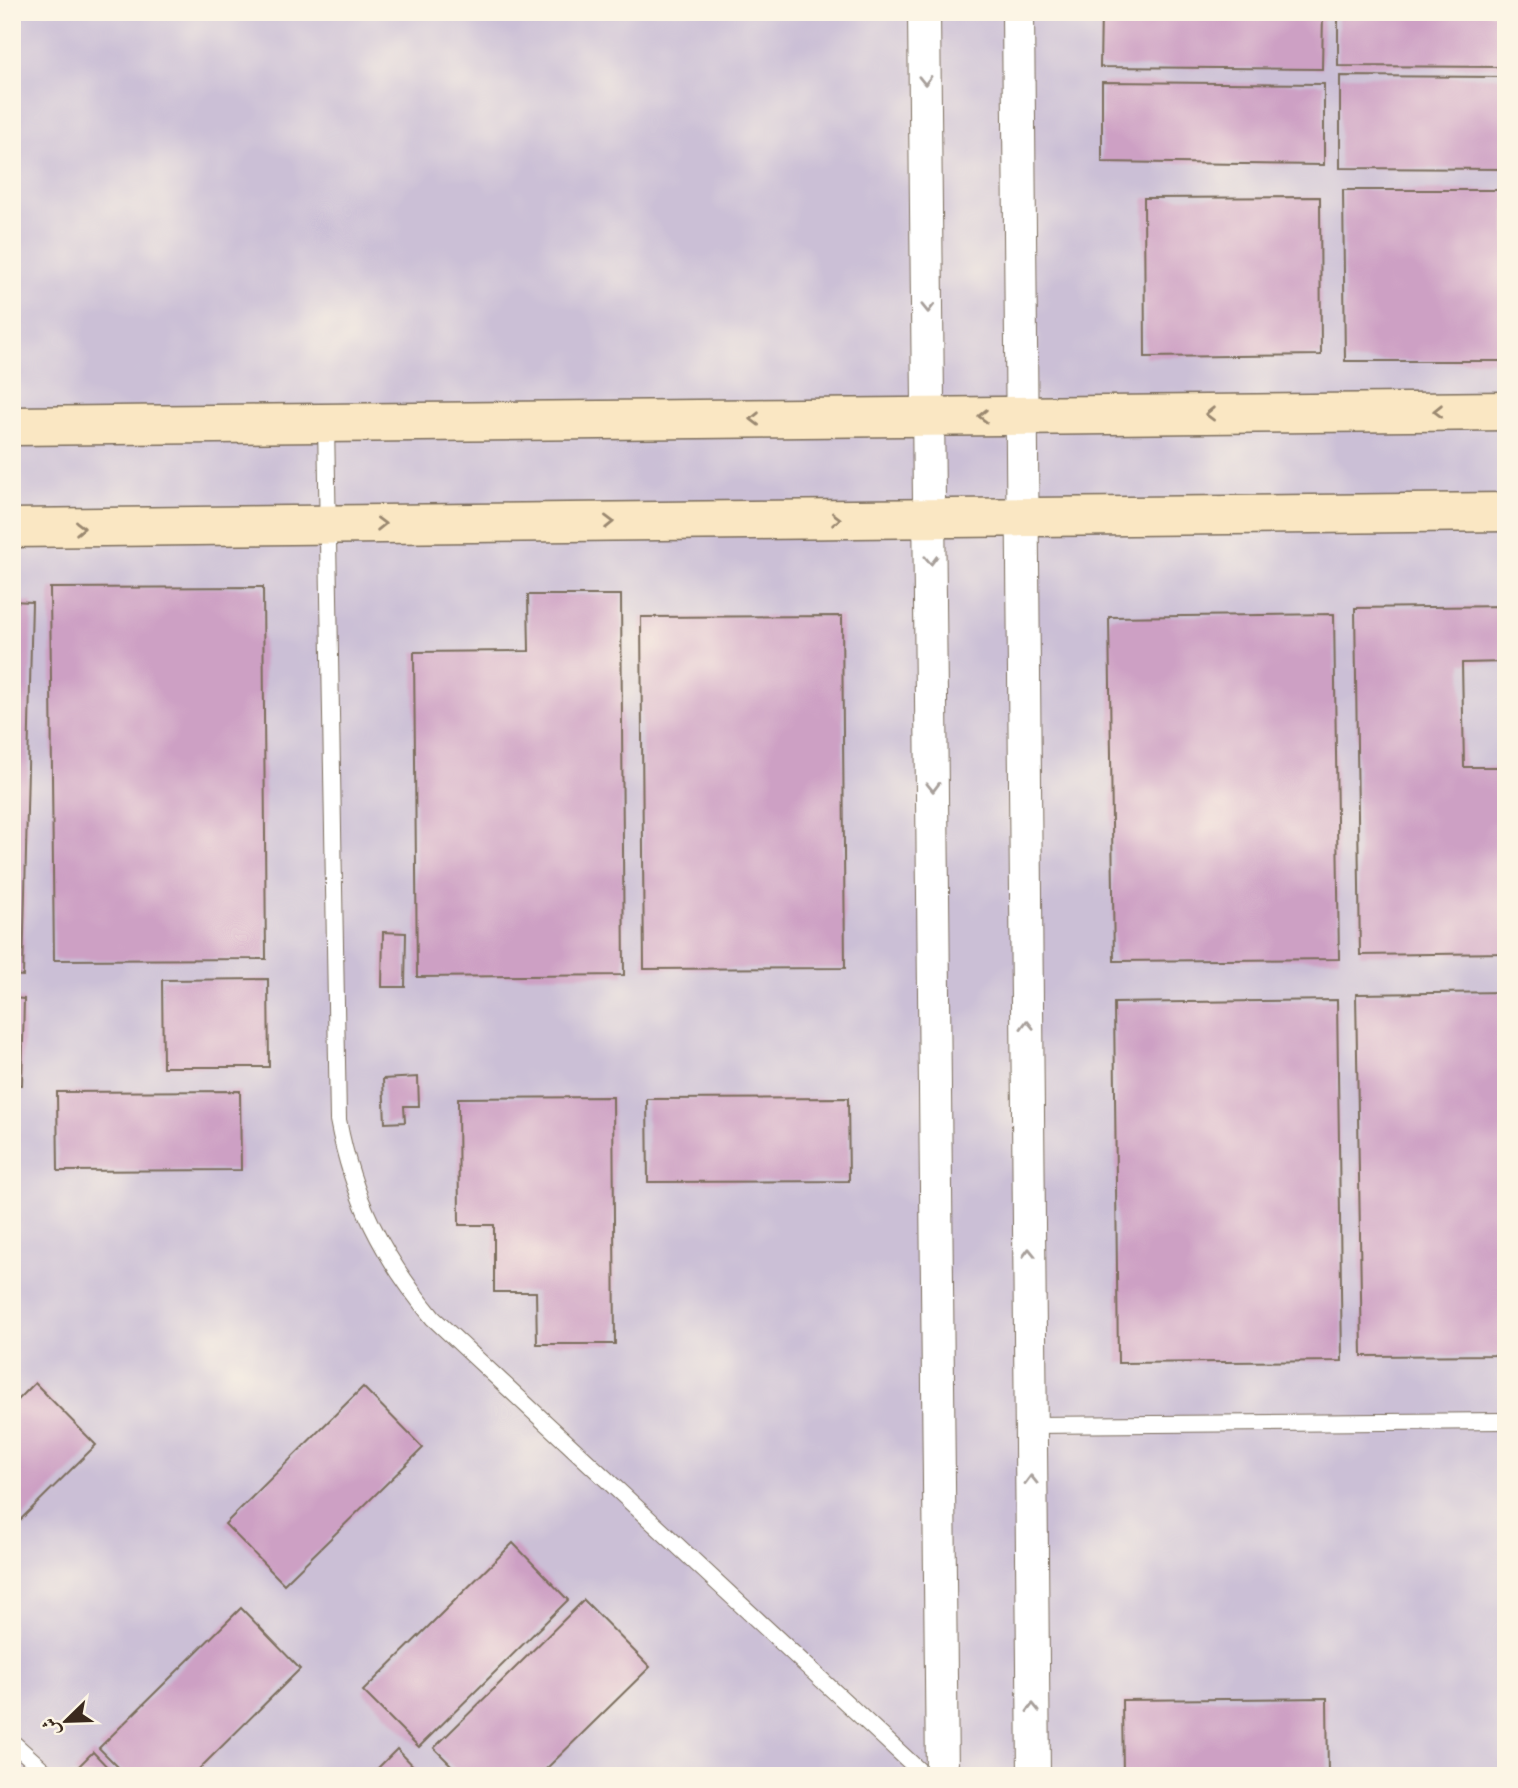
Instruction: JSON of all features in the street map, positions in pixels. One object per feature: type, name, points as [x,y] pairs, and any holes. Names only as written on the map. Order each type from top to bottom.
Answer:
[{"type":"street","points":[[925,12],[942,1776]]},
{"type":"street","points":[[1018,12],[1034,1776]]},
{"type":"street","points":[[12,426],[1506,411]]},
{"type":"street","points":[[12,528],[1506,512]]},
{"type":"lane","points":[[326,423],[338,1120],[345,1157],[371,1226],[402,1280],[433,1318],[925,1776]]},
{"type":"lane","points":[[1031,1425],[1506,1421]]},
{"type":"lane","points":[[12,1742],[50,1776]]},
{"type":"shaded area","points":[[12,12],[1506,12],[1506,1776],[12,1776]]},
{"type":"building","points":[[1101,12],[1323,12],[1322,69],[1100,67]]},
{"type":"building","points":[[1338,12],[1506,12],[1506,67],[1338,66]]},
{"type":"building","points":[[1340,76],[1506,77],[1506,169],[1340,168]]},
{"type":"building","points":[[1102,82],[1324,84],[1324,165],[1102,162]]},
{"type":"building","points":[[1343,190],[1506,190],[1506,361],[1345,361]]},
{"type":"building","points":[[1320,197],[1321,355],[1145,357],[1144,198]]},
{"type":"building","points":[[263,587],[266,959],[54,960],[50,588]]},
{"type":"building","points":[[528,595],[621,595],[624,975],[417,977],[414,652],[529,651]]},
{"type":"building","points":[[12,601],[32,602],[23,976],[12,975]]},
{"type":"building","points":[[1506,606],[1506,662],[1462,663],[1464,767],[1506,767],[1506,953],[1360,955],[1355,608]]},
{"type":"building","points":[[1334,614],[1339,959],[1114,961],[1109,617]]},
{"type":"building","points":[[842,616],[845,968],[644,969],[641,617]]},
{"type":"building","points":[[383,932],[406,933],[405,987],[382,987]]},
{"type":"building","points":[[268,979],[269,1067],[163,1067],[162,980]]},
{"type":"building","points":[[1506,992],[1506,1355],[1362,1356],[1356,994]]},
{"type":"building","points":[[12,998],[24,999],[22,1085],[12,1085]]},
{"type":"building","points":[[1337,1000],[1342,1361],[1118,1363],[1114,1003]]},
{"type":"building","points":[[418,1077],[419,1106],[404,1106],[405,1122],[385,1123],[383,1079]]},
{"type":"building","points":[[240,1091],[241,1170],[58,1171],[57,1092]]},
{"type":"building","points":[[613,1097],[615,1344],[537,1344],[536,1292],[494,1292],[494,1225],[459,1225],[458,1098]]},
{"type":"building","points":[[848,1098],[849,1181],[648,1182],[647,1099]]},
{"type":"building","points":[[12,1105],[19,1105],[17,1192],[12,1191]]},
{"type":"building","points":[[35,1383],[96,1445],[12,1528],[12,1406]]},
{"type":"building","points":[[363,1387],[423,1448],[284,1584],[225,1524]]},
{"type":"building","points":[[513,1543],[568,1600],[419,1747],[363,1691]]},
{"type":"building","points":[[584,1600],[650,1667],[539,1776],[462,1776],[434,1748]]},
{"type":"building","points":[[241,1608],[300,1669],[192,1776],[127,1776],[99,1748]]},
{"type":"building","points":[[1327,1698],[1328,1776],[1123,1776],[1122,1700]]},
{"type":"building","points":[[397,1749],[423,1776],[370,1776]]},
{"type":"building","points":[[93,1752],[116,1776],[79,1776],[74,1771]]}]
